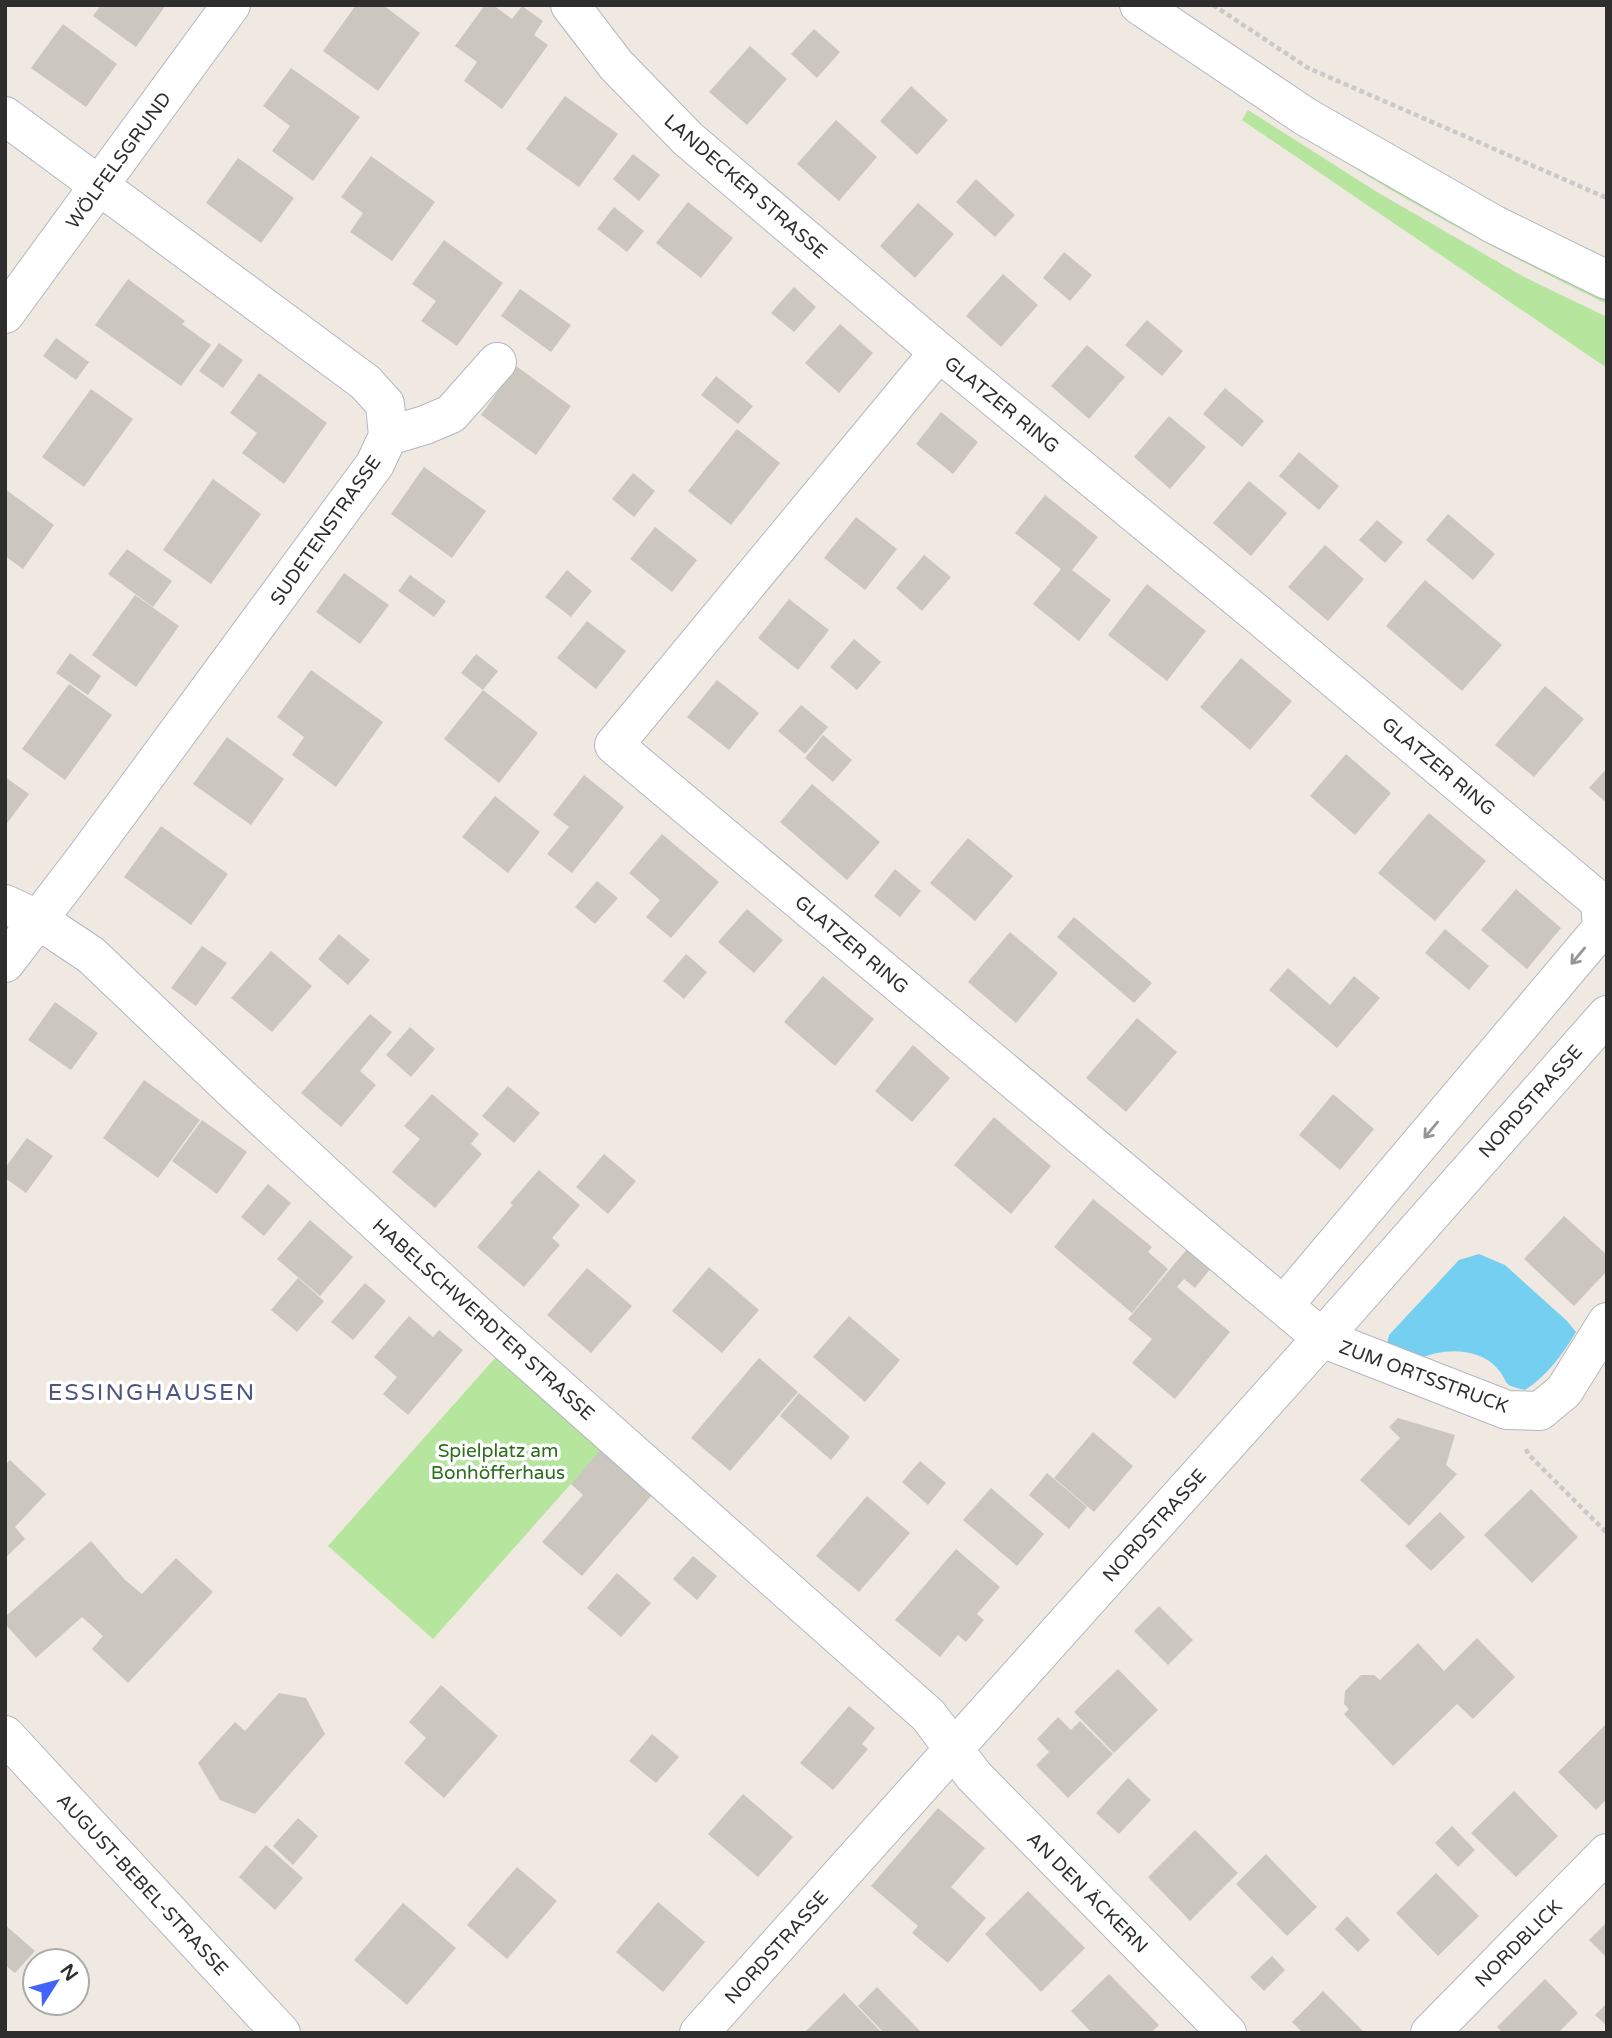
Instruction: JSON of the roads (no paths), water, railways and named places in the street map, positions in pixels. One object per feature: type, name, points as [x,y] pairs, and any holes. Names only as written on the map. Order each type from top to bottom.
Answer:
[{"type":"street","name":"WÖLFELSGRUND","points":[[5,314],[231,5]]},
{"type":"street","name":"LANDECKER STRASSE","points":[[570,5],[616,65],[688,139],[939,352]]},
{"type":"street","points":[[1139,5],[1306,117],[1495,225],[1607,280]]},
{"type":"street","name":"SUDETENSTRASSE","points":[[5,116],[365,382],[385,404],[388,436],[375,464],[86,857],[21,912],[5,963]]},
{"type":"street","name":"GLATZER RING","points":[[1284,1305],[1602,928],[1600,902],[939,352],[614,745],[1322,1338]]},
{"type":"street","points":[[388,436],[451,414],[497,362]]},
{"type":"street","name":"HABELSCHWERDTER STRASSE","points":[[21,912],[91,955],[237,1094],[488,1325],[928,1715],[953,1748]]},
{"type":"street","name":"NORDSTRASSE","points":[[699,2033],[1322,1338],[1607,1015]]},
{"type":"street","name":"ZUM ORTSSTRUCK","points":[[1322,1338],[1507,1410],[1540,1411],[1564,1391],[1607,1322]]},
{"type":"street","name":"AUGUST-BEBEL-STRASSE","points":[[9,1746],[281,2033]]},
{"type":"street","name":"AN DEN ÄCKERN","points":[[953,1748],[974,1776],[1227,2033]]},
{"type":"street","name":"NORDBLICK","points":[[1430,2033],[1607,1853]]},
{"type":"water","points":[[1479,1254],[1505,1265],[1576,1332],[1554,1364],[1525,1390],[1508,1385],[1497,1368],[1480,1356],[1449,1351],[1419,1359],[1387,1344],[1389,1335],[1459,1260]]},
{"type":"district","name":"ESSINGHAUSEN","points":[[152,1392]]},
{"type":"park label","name":"Spielplatz am Bonhöfferhaus","points":[[498,1461]]}]
